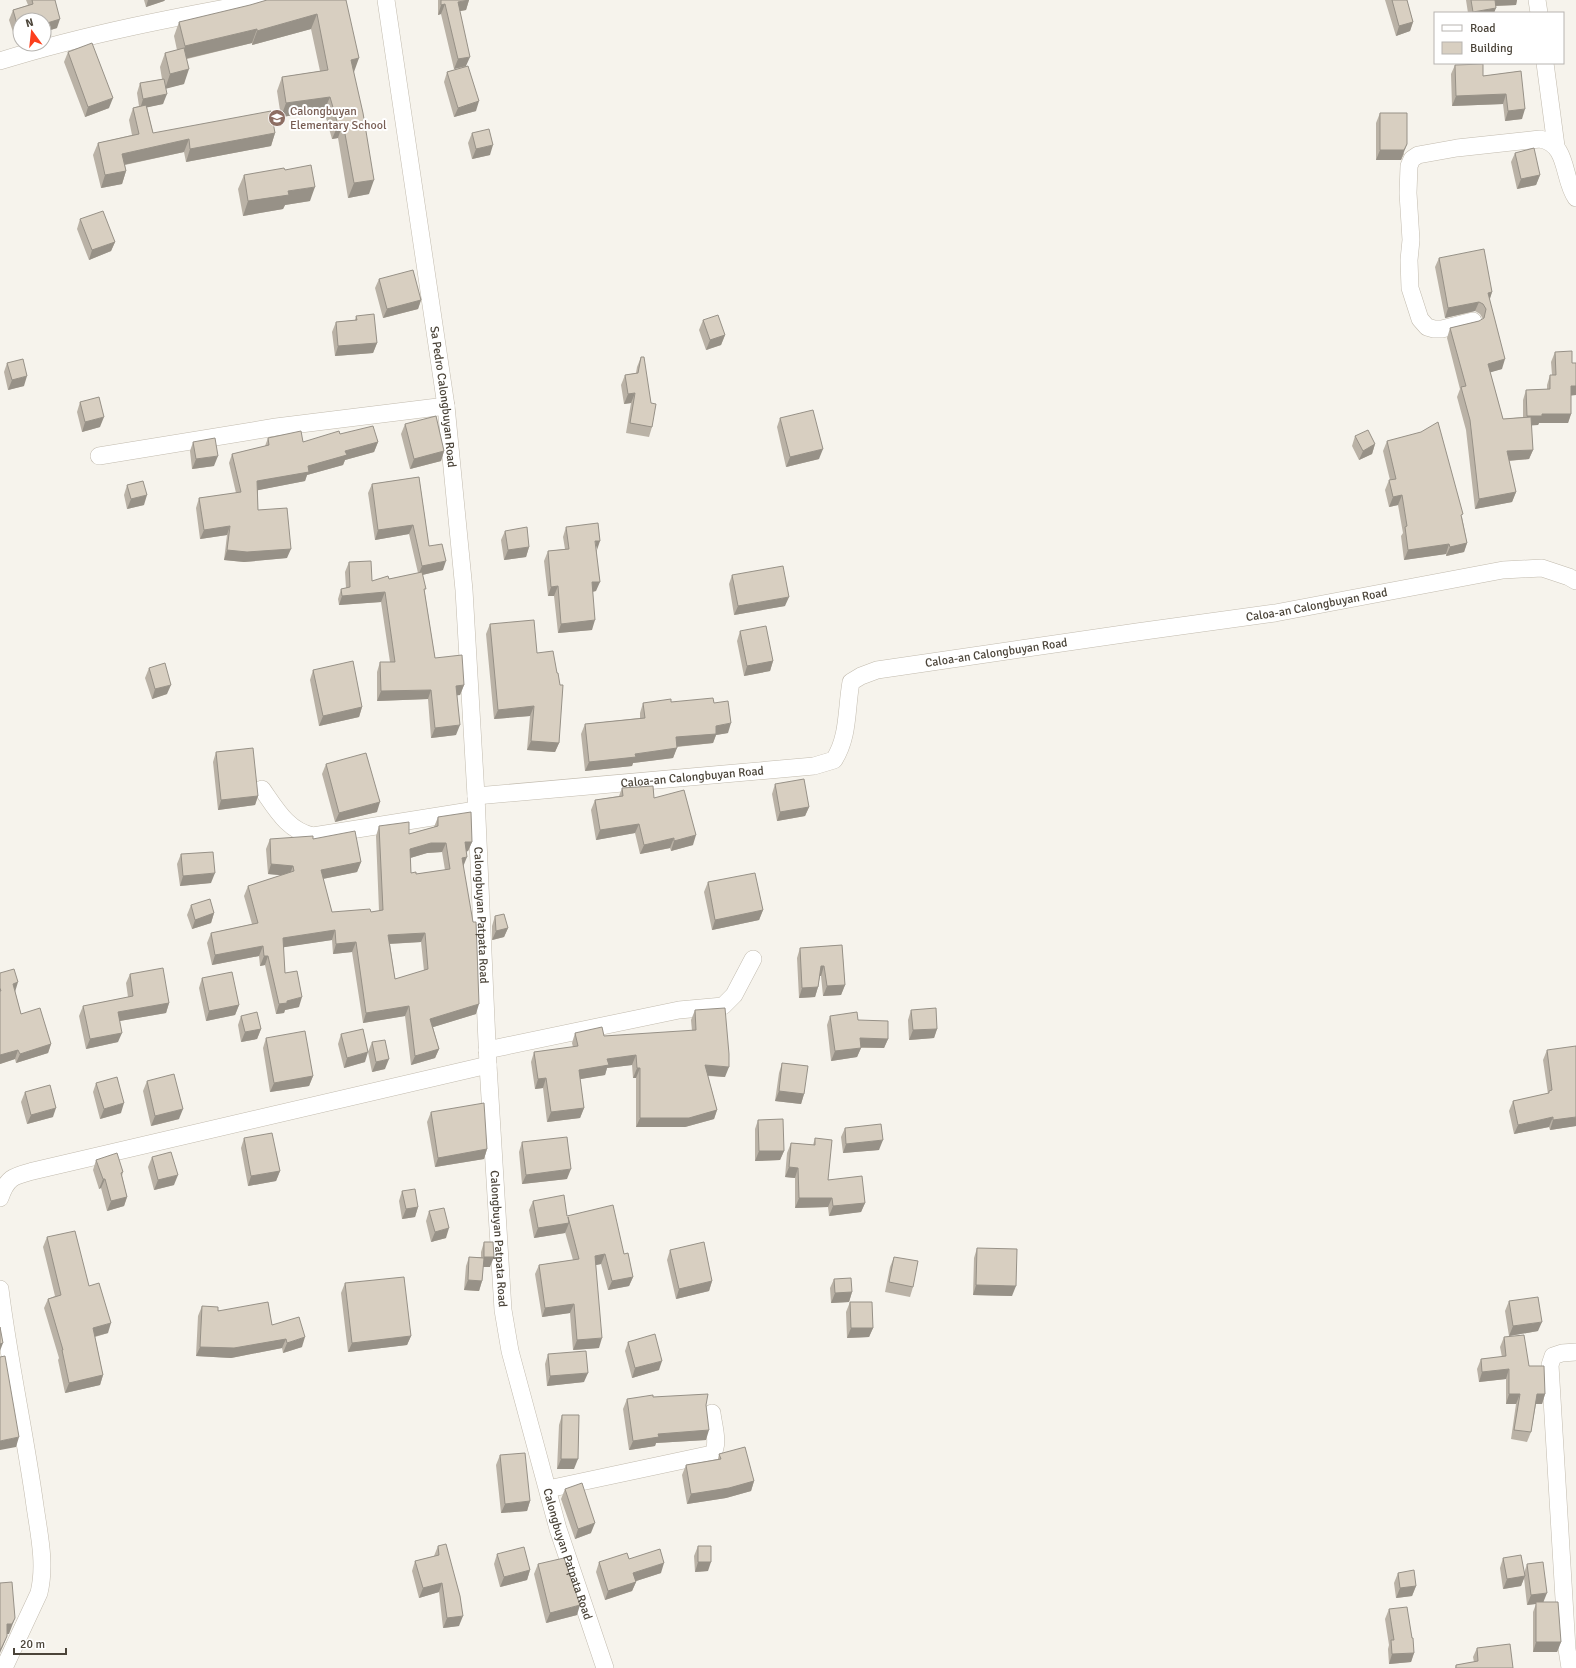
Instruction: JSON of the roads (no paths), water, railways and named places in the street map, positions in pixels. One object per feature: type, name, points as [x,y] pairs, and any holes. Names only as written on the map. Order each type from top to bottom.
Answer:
[{"type":"street","points":[[0,61],[44,47],[209,5],[270,0]]},
{"type":"street","name":"Sa Pedro Calongbuyan Road","points":[[386,0],[446,406],[464,590],[476,803]]},
{"type":"street","points":[[1537,0],[1539,12]]},
{"type":"street","points":[[1545,64],[1556,146],[1576,198]]},
{"type":"street","points":[[1473,321],[1442,329],[1434,329],[1427,327],[1420,319],[1410,288],[1409,273],[1411,240],[1408,177],[1409,166],[1412,159],[1418,155],[1457,148],[1540,139],[1549,140],[1556,146]]},
{"type":"street","points":[[99,456],[276,427],[446,406]]},
{"type":"street","name":"Caloa-an Calongbuyan Road","points":[[476,803],[814,766],[834,760],[841,748],[846,730],[847,705],[851,682],[861,676],[877,670],[1275,613],[1503,570],[1542,568],[1569,577],[1576,581]]},
{"type":"street","points":[[262,789],[285,820],[303,834],[313,836],[476,803]]},
{"type":"street","name":"Calongbuyan Patpata Road","points":[[476,803],[488,1057],[503,1310],[510,1351],[558,1529],[605,1668]]},
{"type":"street","points":[[0,1198],[4,1186],[14,1176],[33,1170],[679,1010],[723,1006],[734,995],[753,959]]},
{"type":"street","points":[[0,1289],[5,1332],[32,1482],[42,1552],[43,1580],[39,1593],[4,1668]]},
{"type":"street","points":[[1570,1668],[1567,1649],[1550,1364],[1553,1356],[1562,1353],[1576,1352]]},
{"type":"street","points":[[548,1489],[712,1454],[716,1445],[712,1413]]},
{"type":"place","name":"Calongbuyan Elementary School","points":[[277,118]]}]
